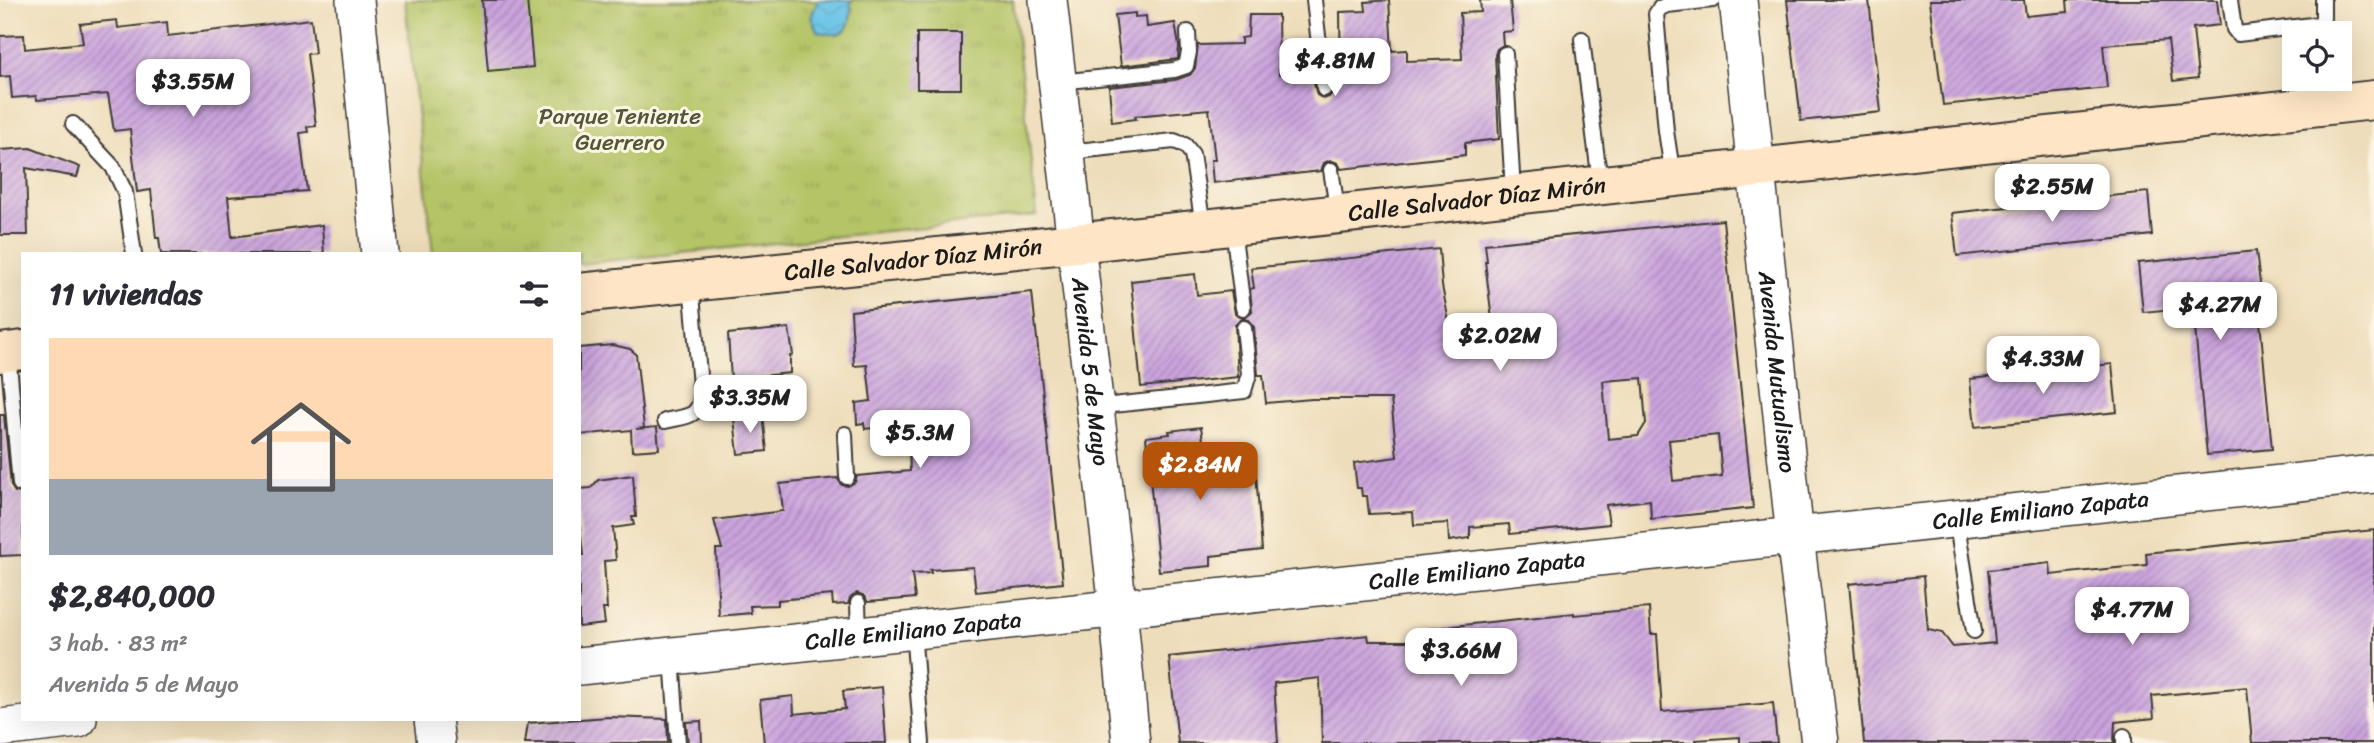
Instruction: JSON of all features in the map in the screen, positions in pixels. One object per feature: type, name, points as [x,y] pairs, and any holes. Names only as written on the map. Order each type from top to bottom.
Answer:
[{"type":"main road","name":"Calle Salvador Díaz Mirón","points":[[581,293],[1339,215],[2374,100]]},
{"type":"street","points":[[355,0],[380,252]]},
{"type":"street","name":"Avenida 5 de Mayo","points":[[1048,0],[1131,743]]},
{"type":"street","name":"Avenida Mutualismo","points":[[1738,0],[1795,537],[1820,743]]},
{"type":"street","name":"Calle Emiliano Zapata","points":[[581,666],[672,656],[858,620],[913,630],[2374,474]]},
{"type":"street","points":[[433,721],[436,743]]},
{"type":"street","points":[[0,728],[70,724]]},
{"type":"lane","points":[[1314,0],[1324,89]]},
{"type":"lane","points":[[1673,178],[1666,131],[1656,14],[1660,8],[1667,5],[1713,0]]},
{"type":"lane","points":[[2230,0],[2234,29],[2238,34],[2320,24],[2323,18],[2323,0]]},
{"type":"lane","points":[[1057,82],[1174,70],[1186,66],[1189,52],[1188,32]]},
{"type":"lane","points":[[1583,39],[1600,186]]},
{"type":"lane","points":[[1505,54],[1513,195]]},
{"type":"lane","points":[[73,124],[113,167],[125,192],[134,252]]},
{"type":"lane","points":[[1065,152],[1174,141],[1185,145],[1192,154],[1218,228],[1242,308]]},
{"type":"lane","points":[[1331,170],[1339,215]]},
{"type":"lane","points":[[665,421],[695,414],[700,407],[691,282]]},
{"type":"lane","points":[[1093,407],[1244,391],[1249,374],[1244,328]]},
{"type":"lane","points":[[10,352],[20,484]]},
{"type":"lane","points":[[845,435],[847,477]]},
{"type":"lane","points":[[1956,519],[1974,631]]},
{"type":"lane","points":[[913,630],[922,743]]},
{"type":"lane","points":[[672,656],[678,743]]},
{"type":"green space","name":"Parque Teniente Guerrero","points":[[405,0],[1013,0],[1037,215],[581,264],[581,252],[433,252]]},
{"type":"water","points":[[818,0],[851,0],[849,25],[846,30],[835,34],[817,31],[811,17]]},
{"type":"building","points":[[482,0],[527,0],[533,67],[488,71]]},
{"type":"building","points":[[1389,0],[1392,51],[1407,50],[1407,61],[1462,59],[1460,13],[1481,12],[1480,0],[1510,0],[1513,31],[1502,32],[1503,45],[1497,49],[1495,55],[1499,139],[1465,143],[1465,155],[1341,169],[1338,163],[1330,160],[1324,163],[1321,171],[1213,183],[1211,160],[1215,160],[1209,109],[1135,116],[1136,119],[1112,122],[1109,87],[1175,80],[1190,75],[1195,68],[1198,45],[1241,44],[1241,38],[1248,37],[1249,15],[1278,15],[1279,74],[1289,74],[1289,79],[1313,79],[1317,95],[1324,99],[1329,97],[1333,92],[1332,78],[1341,77],[1340,12],[1366,11],[1365,2]]},
{"type":"building","points":[[1787,0],[1869,0],[1881,112],[1801,121]]},
{"type":"building","points":[[1930,0],[2024,0],[2026,16],[2068,12],[2067,0],[2217,0],[2220,25],[2193,28],[2198,78],[2173,81],[2168,40],[2103,45],[2107,88],[1943,105]]},
{"type":"building","points":[[1135,13],[1135,17],[1146,16],[1147,27],[1175,23],[1178,59],[1121,66],[1115,15]]},
{"type":"building","points":[[311,19],[315,53],[307,54],[316,126],[307,127],[308,132],[300,133],[307,191],[228,197],[232,237],[322,225],[324,252],[161,252],[159,238],[156,238],[151,190],[137,192],[130,129],[114,131],[108,94],[37,100],[36,96],[12,98],[10,76],[0,77],[0,36],[24,35],[25,49],[83,43],[80,24],[117,20],[118,28],[167,22],[168,36]]},
{"type":"building","points":[[917,33],[961,33],[961,89],[917,89]]},
{"type":"building","points":[[30,148],[80,167],[77,177],[26,168],[28,235],[0,235],[0,150]]},
{"type":"building","points":[[2148,192],[2152,235],[1957,256],[1952,213]]},
{"type":"building","points":[[1723,220],[1753,508],[1651,519],[1650,500],[1606,505],[1609,524],[1510,534],[1509,524],[1470,527],[1470,538],[1449,541],[1448,523],[1414,525],[1413,512],[1369,514],[1367,496],[1362,496],[1361,488],[1357,488],[1354,463],[1397,457],[1391,399],[1312,399],[1266,403],[1263,375],[1258,375],[1254,327],[1248,320],[1242,319],[1235,325],[1238,377],[1141,387],[1131,281],[1195,274],[1197,295],[1231,291],[1235,313],[1244,318],[1252,311],[1250,289],[1254,288],[1251,268],[1439,249],[1442,286],[1450,327],[1492,320],[1485,244]],"holes":[[[1642,378],[1646,423],[1638,436],[1608,439],[1603,381]],[[1718,435],[1722,476],[1673,481],[1669,440]]]},
{"type":"building","points":[[2256,251],[2272,449],[2207,455],[2193,307],[2143,312],[2138,263]]},
{"type":"building","points":[[1032,292],[1063,583],[976,592],[973,567],[930,570],[931,573],[912,574],[915,598],[868,602],[863,595],[857,593],[850,598],[848,604],[833,605],[832,595],[778,600],[778,605],[750,606],[751,613],[719,616],[716,549],[722,549],[714,520],[783,511],[780,484],[837,478],[842,485],[848,486],[855,482],[857,476],[910,471],[908,424],[865,429],[864,423],[857,424],[856,403],[871,401],[867,365],[854,366],[851,311]]},
{"type":"building","points":[[789,328],[793,355],[790,356],[790,373],[731,379],[728,334]]},
{"type":"building","points":[[613,345],[630,349],[636,354],[644,428],[636,429],[657,427],[659,449],[632,451],[631,430],[581,435],[581,348]]},
{"type":"building","points":[[2112,364],[2117,412],[1975,427],[1970,379]]},
{"type":"building","points":[[0,415],[4,415],[11,486],[15,492],[21,493],[21,555],[0,556]]},
{"type":"building","points":[[763,415],[767,451],[738,454],[734,418]]},
{"type":"building","points":[[1201,427],[1204,447],[1212,447],[1213,462],[1247,460],[1247,475],[1256,474],[1262,550],[1211,556],[1211,566],[1159,571],[1146,437]]},
{"type":"building","points":[[633,475],[636,517],[632,517],[634,525],[613,528],[616,560],[604,561],[607,609],[603,609],[605,624],[581,627],[581,489],[591,488],[598,480]]},
{"type":"building","points":[[2374,530],[2374,743],[2252,743],[2247,687],[2152,696],[2154,718],[2115,722],[2114,743],[1864,743],[1849,584],[1923,576],[1928,630],[1942,633],[1953,647],[1995,643],[1988,570],[2050,563],[2051,575],[2147,565],[2146,553]]},
{"type":"building","points":[[1649,608],[1651,634],[1657,634],[1662,712],[1773,703],[1777,743],[1740,743],[1740,737],[1696,740],[1696,743],[1322,743],[1320,678],[1274,683],[1278,743],[1178,743],[1169,657],[1368,635],[1369,641],[1418,641],[1417,630],[1574,613]]},
{"type":"building","points":[[882,687],[886,743],[764,743],[760,700],[793,696],[794,714],[845,709],[843,691]]},
{"type":"building","points":[[581,719],[667,719],[668,743],[525,743],[528,723]]},
{"type":"building","points":[[701,721],[702,743],[688,743],[686,722]]}]
